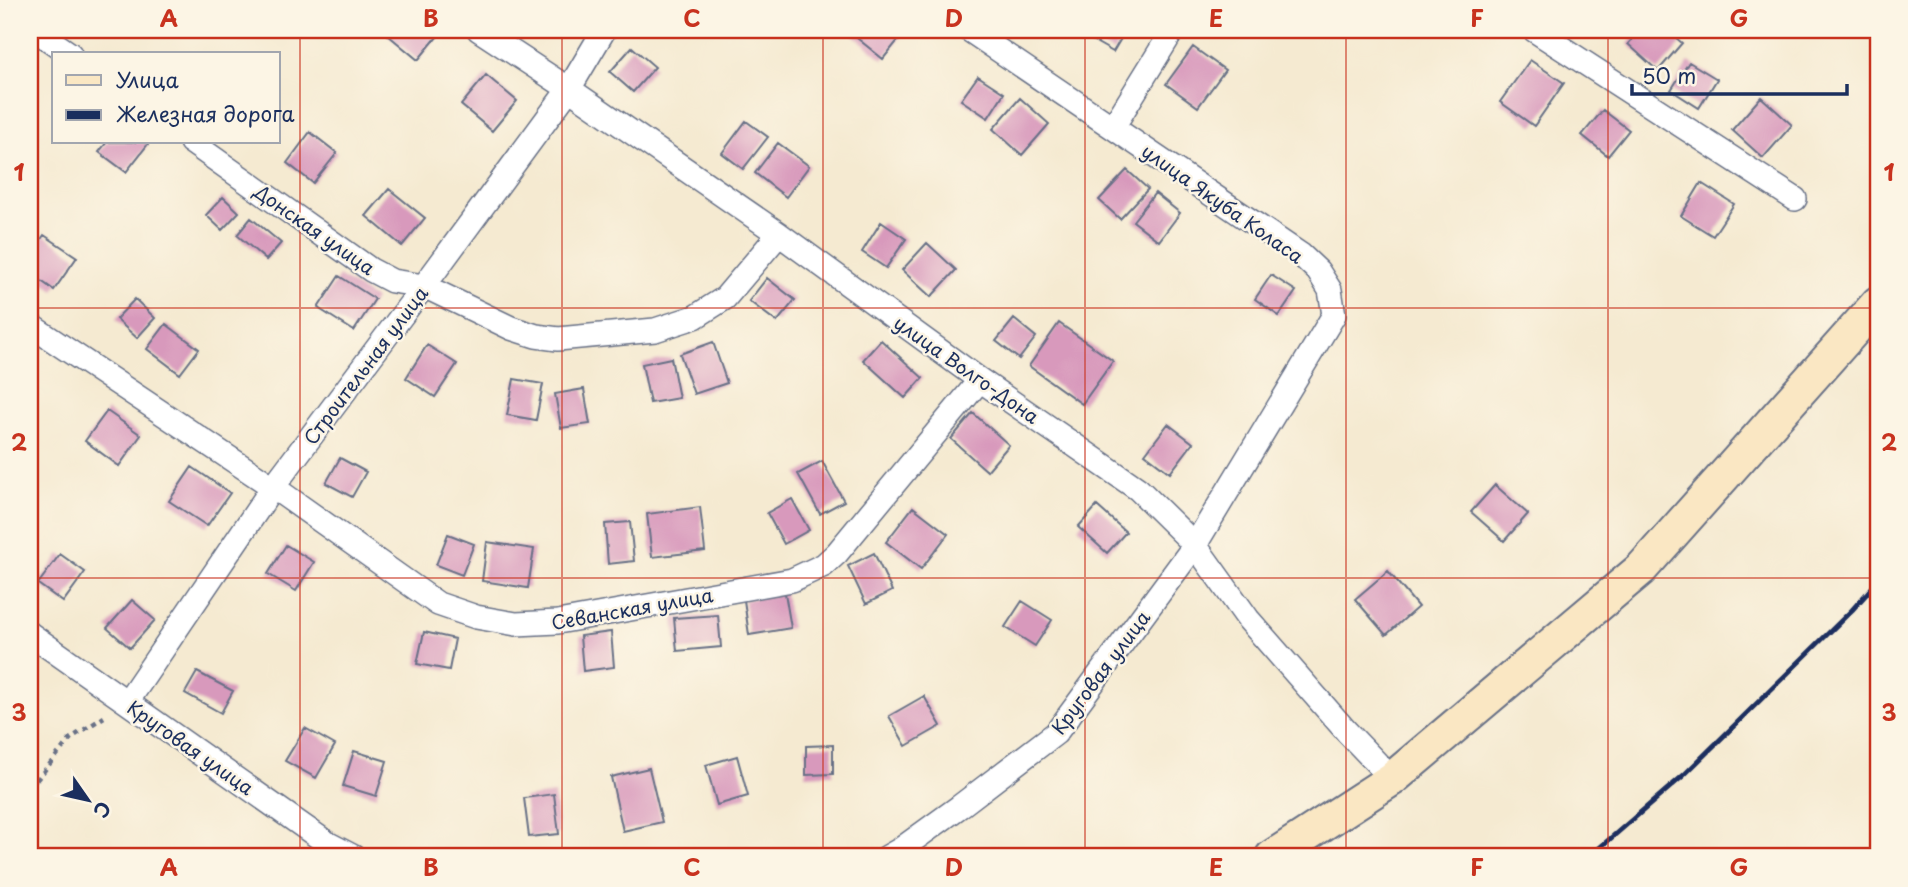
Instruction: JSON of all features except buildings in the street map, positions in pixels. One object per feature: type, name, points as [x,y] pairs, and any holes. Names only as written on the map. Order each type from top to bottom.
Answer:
[{"type":"street","points":[[35,30],[66,52]]},
{"type":"street","name":"улица Волго-Дона","points":[[479,30],[779,234],[980,380],[1138,488],[1195,545],[1248,619],[1392,779]]},
{"type":"street","name":"Строительная улица","points":[[127,702],[272,487],[569,89],[604,30]]},
{"type":"street","name":"улица Якуба Коласа","points":[[969,30],[1301,255],[1318,271],[1330,290],[1334,315],[1195,545]]},
{"type":"street","points":[[1113,127],[1173,30]]},
{"type":"street","points":[[1534,30],[1795,199]]},
{"type":"street","name":"Донская улица","points":[[194,144],[371,271],[392,281],[424,286],[511,328],[536,336],[558,339],[654,330],[695,317],[725,298],[779,234]]},
{"type":"street","points":[[1272,857],[1392,779],[1641,569],[1878,303]]},
{"type":"street","name":"Севанская улица","points":[[30,325],[272,487],[438,604],[476,617],[516,624],[558,622],[792,580],[824,565],[851,537],[980,380]]},
{"type":"street","name":"Круговая улица","points":[[887,857],[1056,733],[1195,545]]},
{"type":"street","name":"Круговая улица","points":[[30,634],[327,843],[354,857]]},
{"type":"path","points":[[30,788],[71,738],[127,702]]},
{"type":"railway","points":[[1589,857],[1684,775],[1852,610],[1878,581]]}]
